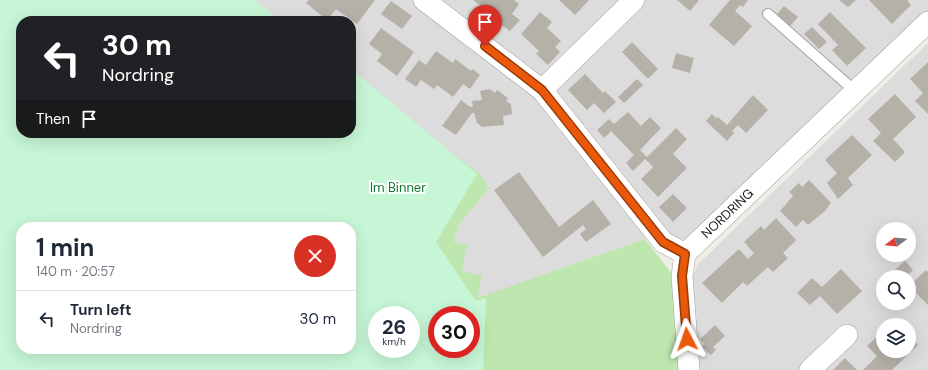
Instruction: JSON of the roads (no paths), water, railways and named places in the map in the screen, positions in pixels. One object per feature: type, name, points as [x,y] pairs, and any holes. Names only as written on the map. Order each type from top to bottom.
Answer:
[{"type":"street","points":[[424,0],[542,90],[663,242],[685,254],[682,276],[689,370]]},
{"type":"street","points":[[542,90],[634,0]]},
{"type":"street","name":"NORDRING","points":[[685,254],[928,22]]},
{"type":"street","points":[[810,370],[847,335]]},
{"type":"lane","points":[[768,14],[856,92]]},
{"type":"park label","name":"Im Binner","points":[[398,187]]}]
